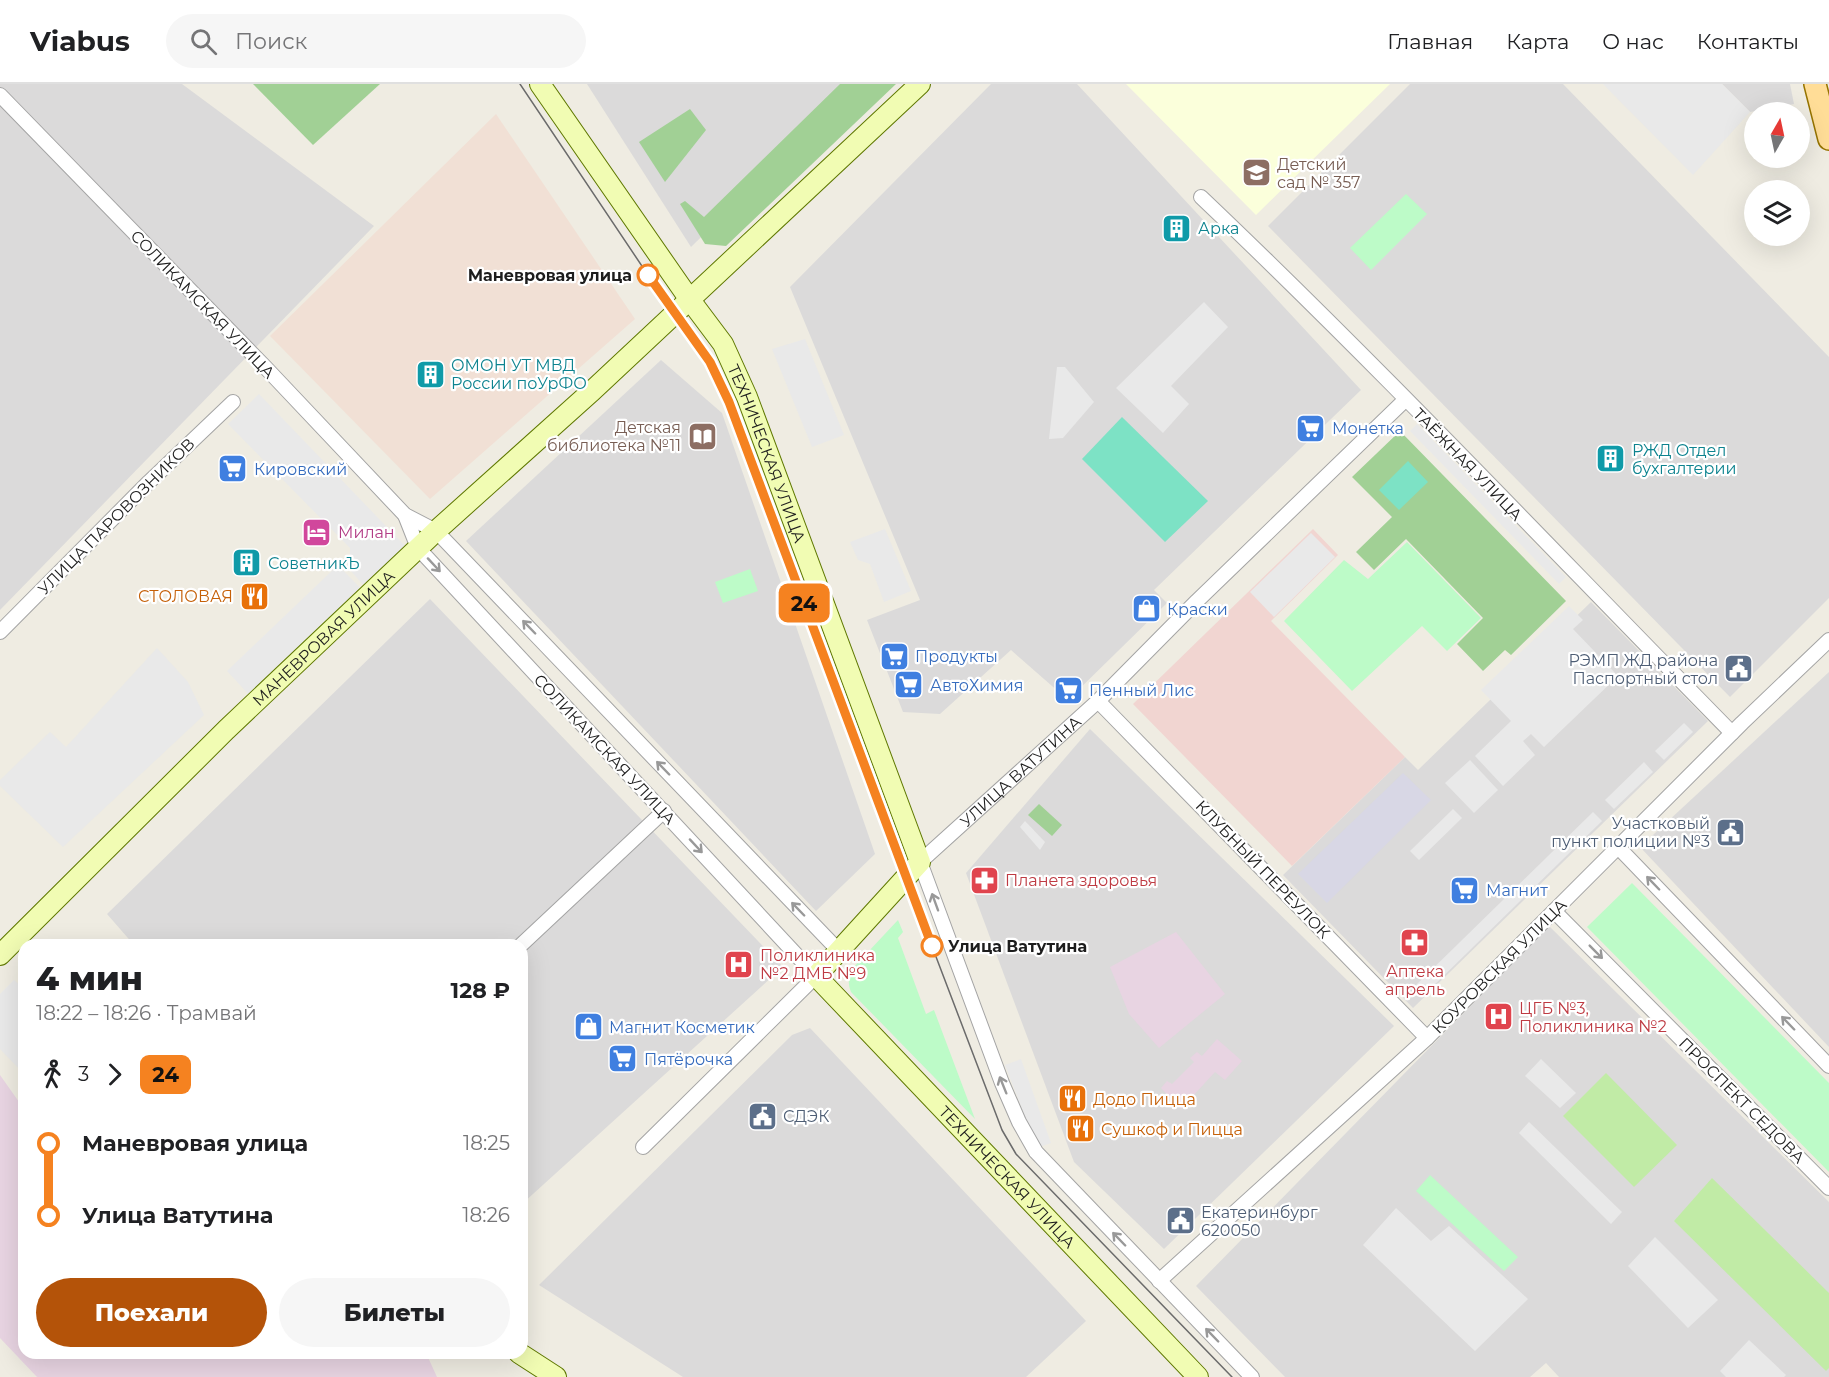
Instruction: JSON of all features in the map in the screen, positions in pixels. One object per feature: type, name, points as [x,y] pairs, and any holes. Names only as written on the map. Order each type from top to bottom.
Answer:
[{"type":"main road","name":"ТЕХНИЧЕСКАЯ УЛИЦА","points":[[540,84],[723,344],[747,397],[920,862]]},
{"type":"main road","name":"МАНЕВРОВАЯ УЛИЦА","points":[[24,939],[226,730],[436,531],[690,300],[920,84]]},
{"type":"main road","points":[[1815,84],[1829,139]]},
{"type":"main road","name":"УЛИЦА ВАТУТИНА","points":[[816,976],[920,862]]},
{"type":"main road","name":"ТЕХНИЧЕСКАЯ УЛИЦА","points":[[816,976],[1198,1377]]},
{"type":"main road","points":[[528,1359],[556,1377]]},
{"type":"street","name":"СОЛИКАМСКАЯ УЛИЦА","points":[[0,95],[266,368],[405,515],[436,531],[839,951]]},
{"type":"street","name":"ТАЁЖНАЯ УЛИЦА","points":[[1201,197],[1406,400],[1732,733]]},
{"type":"street","name":"УЛИЦА ВАТУТИНА","points":[[920,862],[1098,701],[1197,601],[1406,400]]},
{"type":"street","name":"УЛИЦА ПАРОВОЗНИКОВ","points":[[0,632],[149,482],[233,402]]},
{"type":"street","name":"СОЛИКАМСКАЯ УЛИЦА","points":[[405,515],[418,548],[816,976]]},
{"type":"street","name":"КОУРОВСКАЯ УЛИЦА","points":[[1159,1281],[1427,1038],[1732,733],[1829,640]]},
{"type":"street","name":"КЛУБНЫЙ ПЕРЕУЛОК","points":[[1098,701],[1427,1038]]},
{"type":"street","points":[[527,939],[664,811]]},
{"type":"street","points":[[1618,847],[1829,1066]]},
{"type":"street","points":[[920,862],[1002,1083],[1019,1122],[1036,1152],[1252,1377]]},
{"type":"street","name":"ПРОСПЕКТ СЕДОВА","points":[[1554,911],[1829,1188]]},
{"type":"street","name":"УЛИЦА ВАТУТИНА","points":[[643,1147],[816,976]]},
{"type":"shaded area","points":[[0,84],[182,84],[374,226],[0,610]]},
{"type":"shaded area","points":[[587,84],[857,84],[691,247]]},
{"type":"shaded area","points":[[991,84],[1077,84],[1361,390],[1154,590],[1167,603],[1068,700],[1011,650],[940,714],[903,712],[867,620],[920,600],[790,287]]},
{"type":"shaded area","name":"Детский сад № 357","points":[[1126,84],[1390,84],[1256,215]]},
{"type":"shaded area","points":[[1410,84],[1563,84],[1829,357],[1829,598],[1730,697],[1268,226]]},
{"type":"shaded area","points":[[1603,84],[1722,84],[1744,106],[1744,119],[1693,175]]},
{"type":"shaded area","points":[[1722,84],[1790,84],[1794,102],[1744,102],[1744,106]]},
{"type":"shaded area","points":[[496,114],[635,319],[430,499],[270,336]]},
{"type":"shaded area","points":[[1204,302],[1228,327],[1171,386],[1189,404],[1163,433],[1116,388]]},
{"type":"shaded area","points":[[805,339],[844,435],[812,447],[772,349]]},
{"type":"shaded area","points":[[661,360],[722,413],[875,854],[816,911],[466,541]]},
{"type":"shaded area","points":[[1057,367],[1065,367],[1094,402],[1063,438],[1049,439]]},
{"type":"shaded area","points":[[259,394],[408,549],[366,588],[350,570],[350,548],[228,424]]},
{"type":"shaded area","points":[[1417,424],[1566,577],[1559,584],[1410,431]]},
{"type":"shaded area","points":[[885,529],[911,591],[884,602],[870,564],[858,560],[850,542]]},
{"type":"shaded area","points":[[1313,529],[1338,555],[1271,621],[1405,757],[1292,866],[1133,704]]},
{"type":"shaded area","points":[[1311,533],[1335,557],[1274,617],[1250,592]]},
{"type":"shaded area","points":[[338,565],[364,592],[252,698],[227,671]]},
{"type":"shaded area","points":[[430,599],[783,967],[528,1199],[528,939],[129,939],[107,914]]},
{"type":"shaded area","points":[[1591,602],[1708,721],[1413,1008],[1283,875],[1405,757],[1418,770]]},
{"type":"shaded area","points":[[1569,606],[1583,620],[1573,629],[1618,676],[1544,747],[1531,734],[1523,741],[1535,755],[1503,786],[1475,756],[1511,721],[1481,690]]},
{"type":"shaded area","points":[[157,648],[188,682],[204,715],[63,847],[0,786],[0,780],[50,732],[66,747]]},
{"type":"shaded area","points":[[1829,672],[1829,1047],[1640,847]]},
{"type":"shaded area","points":[[1684,723],[1693,732],[1664,760],[1655,751]]},
{"type":"shaded area","points":[[1090,729],[1394,1026],[1164,1249],[1074,1162],[966,873]]},
{"type":"shaded area","points":[[1470,760],[1498,790],[1474,813],[1445,783]]},
{"type":"shaded area","points":[[1644,762],[1653,772],[1614,809],[1605,800]]},
{"type":"shaded area","points":[[1403,773],[1431,800],[1327,903],[1298,874]]},
{"type":"shaded area","points":[[1453,809],[1462,818],[1419,860],[1410,851]]},
{"type":"shaded area","points":[[1593,812],[1602,821],[1424,995],[1415,986]]},
{"type":"shaded area","points":[[1025,821],[1045,842],[1040,850],[1020,827]]},
{"type":"shaded area","points":[[1549,926],[1829,1202],[1829,1377],[1559,1377],[1546,1363],[1530,1377],[1285,1377],[1196,1286]]},
{"type":"shaded area","points":[[1176,932],[1225,994],[1159,1048],[1129,1014],[1110,967]]},
{"type":"shaded area","points":[[14,980],[18,984],[18,1068],[0,1049],[0,994]]},
{"type":"shaded area","points":[[810,1028],[1086,1321],[1026,1377],[683,1377],[539,1285],[792,1035]]},
{"type":"shaded area","points":[[1217,1039],[1242,1061],[1225,1080],[1215,1072],[1181,1109],[1161,1088],[1167,1081],[1172,1084],[1194,1062],[1190,1058],[1197,1052],[1202,1056]]},
{"type":"shaded area","points":[[1021,1059],[1051,1143],[1037,1148],[1005,1065]]},
{"type":"shaded area","points":[[1541,1059],[1576,1093],[1560,1108],[1525,1076]]},
{"type":"shaded area","points":[[0,1075],[18,1100],[18,1357],[0,1338]]},
{"type":"shaded area","points":[[1529,1122],[1622,1212],[1611,1224],[1519,1133]]},
{"type":"shaded area","points":[[1396,1208],[1431,1241],[1449,1226],[1528,1299],[1475,1351],[1363,1245]]},
{"type":"shaded area","points":[[1655,1237],[1718,1300],[1688,1328],[1628,1266]]},
{"type":"shaded area","points":[[1749,1340],[1786,1375],[1784,1377],[1726,1377],[1720,1371]]},
{"type":"shaded area","points":[[20,1359],[429,1359],[437,1377],[37,1377]]},
{"type":"green space","points":[[253,84],[380,84],[313,145]]},
{"type":"green space","points":[[840,84],[896,84],[726,246],[705,244],[680,204],[685,201],[704,217]]},
{"type":"green space","points":[[690,109],[706,130],[665,182],[639,142]]},
{"type":"green space","points":[[1406,194],[1427,214],[1371,270],[1350,248]]},
{"type":"green space","points":[[1122,417],[1208,501],[1165,542],[1082,459]]},
{"type":"green space","points":[[1400,431],[1566,601],[1511,655],[1505,650],[1483,671],[1457,644],[1483,618],[1406,539],[1374,570],[1356,552],[1392,517],[1352,477]]},
{"type":"green space","points":[[1408,461],[1428,482],[1399,510],[1379,490]]},
{"type":"green space","points":[[1407,542],[1481,618],[1447,651],[1422,626],[1352,691],[1284,621],[1344,560],[1368,579]]},
{"type":"green space","points":[[750,569],[758,591],[723,603],[715,582]]},
{"type":"green space","points":[[1039,804],[1062,825],[1052,836],[1028,815]]},
{"type":"green space","points":[[1632,883],[1829,1083],[1829,1172],[1587,927]]},
{"type":"green space","points":[[898,920],[903,932],[898,938],[926,1014],[934,1010],[975,1119],[851,992],[849,979],[853,968]]},
{"type":"green space","points":[[1606,1073],[1677,1145],[1634,1187],[1563,1116]]},
{"type":"green space","points":[[1430,1175],[1518,1257],[1504,1271],[1416,1191]]},
{"type":"green space","points":[[1712,1178],[1829,1293],[1829,1368],[1826,1371],[1674,1221]]},
{"type":"tram line","points":[[520,84],[660,293],[710,362],[729,402],[1002,1130],[1016,1154],[1232,1377]]},
{"type":"tram line","name":"24","points":[[648,275],[710,362],[729,402],[932,946]]},
{"type":"place","name":"Детский сад № 357","points":[[1256,173]]},
{"type":"place","name":"Арка","points":[[1177,228]]},
{"type":"place","name":"Маневровая улица","points":[[648,275]]},
{"type":"place","name":"ОМОН УТ МВД России поУрФО","points":[[430,374]]},
{"type":"place","name":"Монетка","points":[[1311,428]]},
{"type":"place","name":"Детская библиотека №11","points":[[702,436]]},
{"type":"place","name":"РЖД Отдел бухгалтерии","points":[[1611,459]]},
{"type":"place","name":"Кировский","points":[[233,469]]},
{"type":"place","name":"Милан","points":[[317,532]]},
{"type":"place","name":"СоветникЪ","points":[[247,563]]},
{"type":"place","name":"СТОЛОВАЯ","points":[[254,596]]},
{"type":"place","name":"Краски","points":[[1146,609]]},
{"type":"place","name":"Продукты","points":[[894,656]]},
{"type":"place","name":"РЭМП ЖД района Паспортный стол","points":[[1739,669]]},
{"type":"place","name":"АвтоХимия","points":[[909,685]]},
{"type":"place","name":"Пенный Лис","points":[[1068,690]]},
{"type":"place","name":"Участковый пункт полиции №3","points":[[1731,832]]},
{"type":"place","name":"Планета здоровья","points":[[984,880]]},
{"type":"place","name":"Магнит","points":[[1465,890]]},
{"type":"place","name":"Аптека апрель","points":[[1415,943]]},
{"type":"place","name":"Улица Ватутина","points":[[932,946]]},
{"type":"place","name":"Поликлиника №2 ДМБ №9","points":[[739,964]]},
{"type":"place","name":"ЦГБ №3, Поликлиника №2","points":[[1498,1017]]},
{"type":"place","name":"Магнит Косметик","points":[[588,1027]]},
{"type":"place","name":"Пятёрочка","points":[[623,1059]]},
{"type":"place","name":"Додо Пицца","points":[[1072,1099]]},
{"type":"place","name":"СДЭК","points":[[762,1116]]},
{"type":"place","name":"Сушкоф и Пицца","points":[[1080,1129]]},
{"type":"place","name":"Екатеринбург 620050","points":[[1180,1221]]}]
